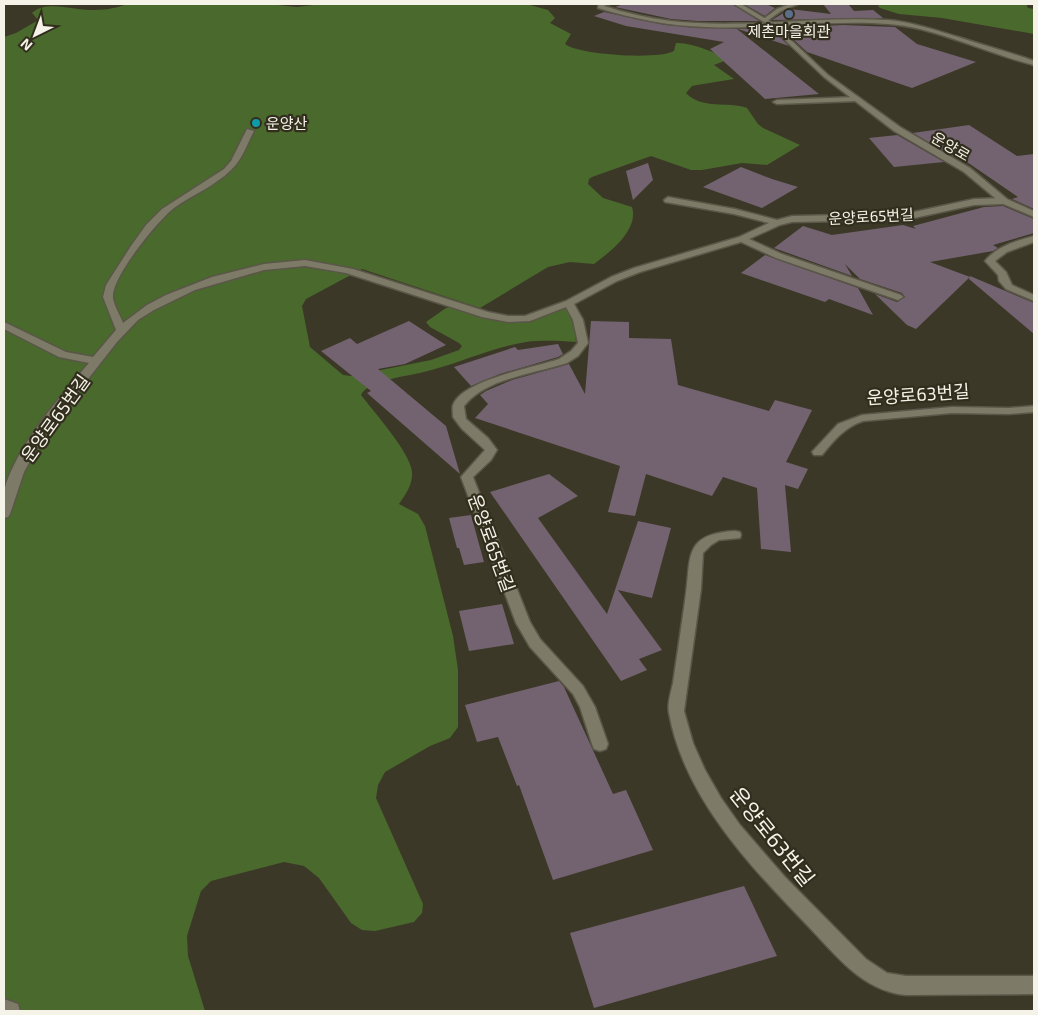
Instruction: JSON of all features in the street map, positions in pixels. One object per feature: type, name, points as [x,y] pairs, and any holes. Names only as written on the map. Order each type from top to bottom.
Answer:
[{"type":"street","points":[[600,4],[600,8],[627,14],[681,24],[712,26],[768,22],[897,23],[927,30],[1034,63]]},
{"type":"street","name":"운양로","points":[[737,4],[768,22],[826,76],[855,99],[912,139],[967,170],[1004,201],[1034,214]]},
{"type":"street","points":[[768,22],[778,10],[795,4]]},
{"type":"street","points":[[777,102],[855,99]]},
{"type":"street","points":[[121,331],[108,297],[111,285],[151,225],[165,211],[184,197],[225,172],[232,165],[250,131]]},
{"type":"street","points":[[668,200],[728,210],[777,223]]},
{"type":"street","name":"운양로65번길","points":[[4,514],[13,482],[41,431],[121,331],[146,310],[186,291],[240,273],[288,263],[330,266],[486,315],[508,319],[526,319],[569,303],[614,279],[637,270],[742,239],[777,223],[792,219],[893,217],[974,202],[1004,201]]},
{"type":"street","points":[[742,239],[778,256],[898,297]]},
{"type":"street","points":[[1034,239],[1005,250],[993,256],[990,261],[1003,274],[1004,281],[1009,286],[1034,298]]},
{"type":"street","name":"운양로65번길","points":[[569,303],[578,320],[583,343],[576,353],[563,361],[516,374],[475,390],[462,398],[458,407],[458,415],[465,424],[487,443],[491,450],[488,458],[473,468],[467,477],[523,623],[536,643],[578,690],[587,707],[600,744]]},
{"type":"street","name":"운양로65번길","points":[[4,325],[63,355],[96,361]]},
{"type":"street","name":"운양로63번길","points":[[818,452],[837,430],[848,422],[862,418],[952,410],[1009,411],[1034,409]]},
{"type":"street","name":"운양로63번길","points":[[735,535],[717,536],[706,542],[697,552],[692,607],[676,711],[680,729],[698,772],[725,819],[797,902],[861,967],[883,981],[910,986],[1034,985]]},
{"type":"street","points":[[4,1008],[11,1011]]},
{"type":"green space","points":[[127,4],[268,4],[297,7],[322,4],[526,4],[548,10],[555,18],[550,23],[571,34],[565,44],[573,48],[636,56],[666,54],[674,51],[676,43],[682,43],[730,58],[714,65],[734,79],[692,86],[686,93],[700,102],[747,108],[763,128],[800,145],[767,165],[742,163],[691,170],[651,156],[592,177],[589,179],[588,184],[603,198],[632,207],[633,216],[631,224],[622,240],[594,264],[570,262],[548,267],[480,308],[362,269],[306,299],[302,306],[310,347],[343,375],[351,376],[431,360],[459,350],[462,346],[459,343],[430,327],[426,322],[446,308],[452,307],[504,322],[530,320],[565,308],[572,320],[574,329],[576,342],[539,341],[513,345],[433,370],[378,383],[364,390],[361,395],[399,444],[410,464],[412,472],[410,485],[399,504],[418,514],[425,526],[453,636],[458,670],[458,727],[450,738],[430,746],[385,772],[378,785],[376,798],[423,904],[422,913],[414,922],[375,931],[362,930],[351,923],[319,878],[304,866],[284,862],[211,881],[201,891],[187,936],[188,956],[205,1011],[4,1011],[4,37],[16,33],[38,20],[32,13],[44,7],[99,10]]},
{"type":"green space","points":[[880,4],[1026,4],[1028,8],[1034,9],[1034,34],[942,18],[899,14],[880,8],[878,6]]},
{"type":"building","points":[[624,4],[732,4],[759,21],[671,19],[615,7]]},
{"type":"building","points":[[744,4],[766,4],[775,8],[765,16]]},
{"type":"building","points":[[823,4],[848,4],[854,11],[873,10],[883,18],[772,20],[790,9],[831,14]]},
{"type":"building","points":[[604,12],[665,25],[737,29],[819,94],[765,99],[710,49],[724,42],[626,26],[594,16]]},
{"type":"building","points":[[843,25],[895,27],[917,44],[976,62],[912,88],[807,52],[781,28]]},
{"type":"building","points":[[770,28],[789,46],[738,29],[752,29]]},
{"type":"building","points":[[969,125],[1017,156],[1034,154],[1034,209],[1012,199],[1018,197],[964,160],[961,161],[913,133]]},
{"type":"building","points":[[897,135],[944,162],[894,167],[869,138]]},
{"type":"building","points":[[648,163],[653,180],[633,200],[626,171]]},
{"type":"building","points":[[741,167],[798,187],[762,208],[703,187]]},
{"type":"building","points":[[1003,206],[1034,219],[1034,233],[993,245],[998,248],[993,251],[930,262],[970,277],[916,329],[907,325],[875,294],[897,302],[905,297],[902,293],[860,279],[845,264],[852,276],[774,248],[803,226],[832,235],[903,225],[916,229],[913,226],[984,207]]},
{"type":"building","points":[[765,255],[858,288],[873,315],[829,299],[825,302],[741,273]]},
{"type":"building","points":[[970,276],[1034,303],[1034,334],[969,279]]},
{"type":"building","points":[[409,321],[446,345],[405,364],[378,369],[446,426],[460,474],[367,393],[371,391],[321,351],[350,338],[357,344]]},
{"type":"building","points":[[591,321],[629,322],[629,338],[671,339],[678,385],[769,411],[775,400],[812,410],[786,462],[808,469],[798,489],[785,485],[791,552],[761,549],[757,488],[723,477],[712,496],[646,474],[635,516],[608,512],[620,466],[475,418],[488,404],[480,395],[486,391],[512,380],[569,364],[585,394]]},
{"type":"building","points":[[558,344],[563,354],[558,357],[500,374],[471,386],[454,367],[515,347],[518,350]]},
{"type":"building","points":[[549,474],[578,496],[538,518],[607,614],[638,521],[671,528],[652,598],[618,590],[662,650],[639,659],[647,670],[621,681],[490,492]]},
{"type":"building","points":[[471,515],[484,562],[464,565],[449,518]]},
{"type":"building","points":[[502,604],[514,644],[469,651],[459,611]]},
{"type":"building","points":[[559,681],[564,687],[613,794],[626,790],[653,850],[553,880],[519,785],[517,786],[498,737],[477,742],[465,705]]},
{"type":"building","points":[[744,886],[777,956],[594,1008],[570,933]]},
{"type":"place","name":"제촌마을회관","points":[[789,14]]},
{"type":"place","name":"운양산","points":[[256,123]]}]
